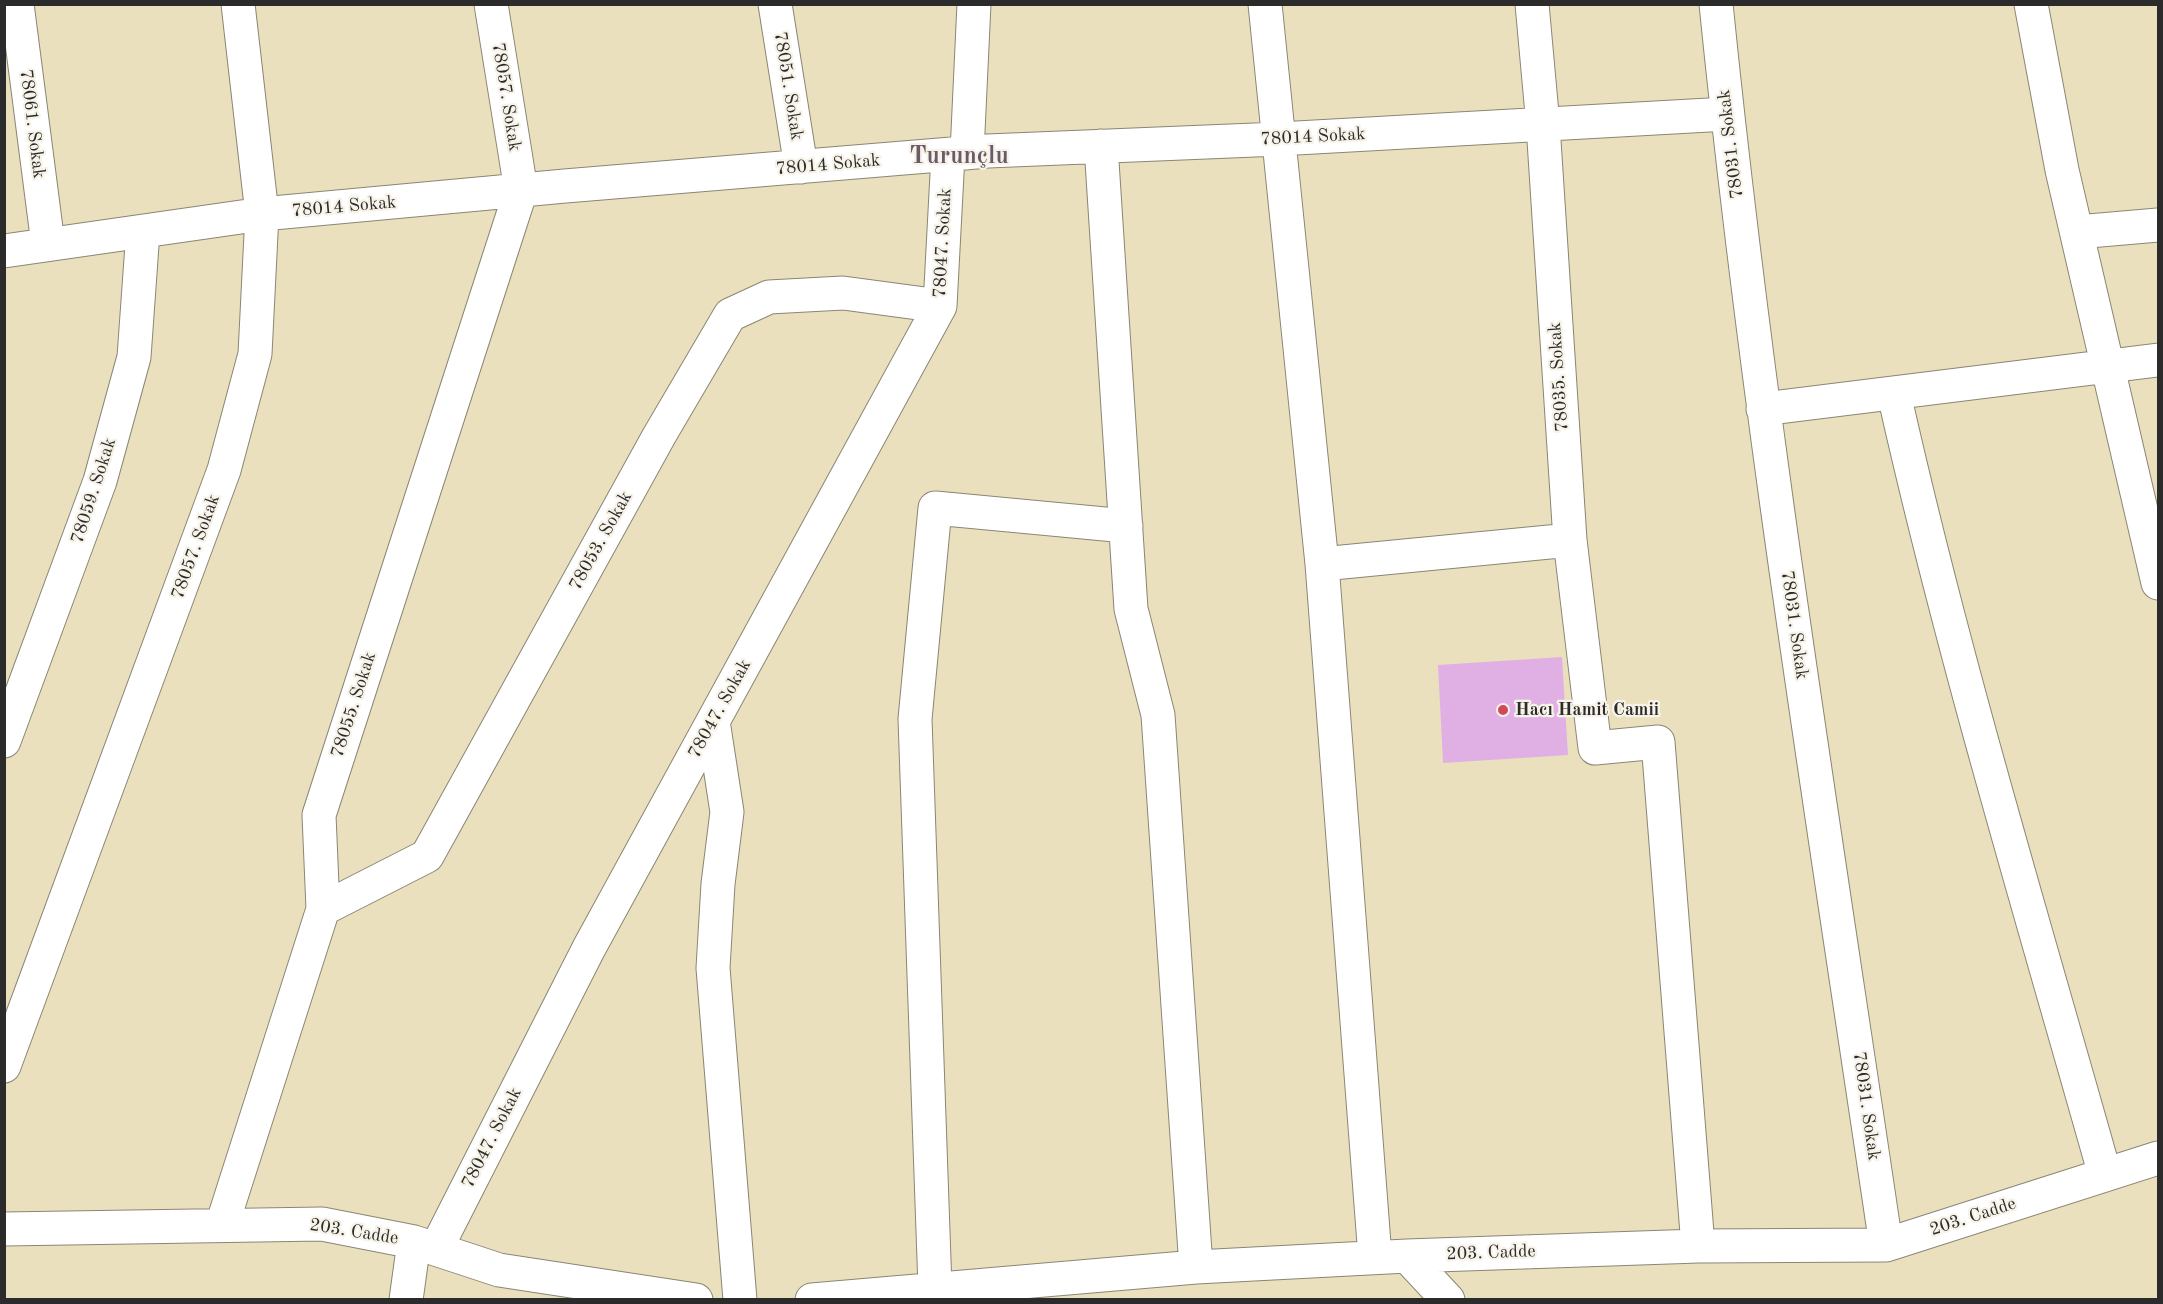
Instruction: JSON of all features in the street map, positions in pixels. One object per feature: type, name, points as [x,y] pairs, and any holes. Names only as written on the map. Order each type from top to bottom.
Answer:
[{"type":"street","name":"78061. Sokak","points":[[17,4],[48,244]]},
{"type":"street","name":"78057. Sokak","points":[[4,1066],[224,470],[255,354],[262,214],[238,4]]},
{"type":"street","name":"78057. Sokak","points":[[491,4],[521,190]]},
{"type":"street","name":"78051. Sokak","points":[[775,4],[801,167]]},
{"type":"street","name":"78047. Sokak","points":[[406,1299],[425,1245],[940,306],[974,4]]},
{"type":"street","points":[[1265,4],[1322,564],[1375,1257]]},
{"type":"street","name":"78035. Sokak","points":[[1532,4],[1544,125],[1570,540],[1595,748],[1658,742],[1698,1246]]},
{"type":"street","name":"78031. Sokak","points":[[1716,4],[1762,410],[1886,1245]]},
{"type":"street","points":[[2031,4],[2062,170],[2158,583]]},
{"type":"street","name":"78014 Sokak","points":[[4,250],[262,214],[958,154],[1727,114]]},
{"type":"street","points":[[1101,146],[1131,609],[1158,716],[1196,1267]]},
{"type":"street","name":"78055. Sokak","points":[[222,1225],[323,909],[319,815],[521,190]]},
{"type":"street","points":[[2077,232],[2158,225]]},
{"type":"street","name":"78059. Sokak","points":[[4,741],[100,481],[134,357],[143,231]]},
{"type":"street","name":"78053. Sokak","points":[[323,909],[427,856],[659,436],[730,315],[768,297],[843,293],[940,306]]},
{"type":"street","points":[[1762,410],[2158,360]]},
{"type":"street","points":[[1894,394],[1916,489],[1979,730],[2105,1175]]},
{"type":"street","points":[[935,1288],[915,719],[935,508],[1126,526]]},
{"type":"street","points":[[1322,564],[1570,540]]},
{"type":"street","points":[[714,721],[727,812],[718,884],[712,968],[740,1299]]},
{"type":"street","name":"203. Cadde","points":[[812,1299],[1196,1267],[1375,1257],[1698,1246],[1886,1245],[2158,1158]]},
{"type":"street","name":"203. Cadde","points":[[4,1229],[322,1224],[425,1245],[499,1270],[696,1299]]},
{"type":"street","points":[[1407,1256],[1448,1299]]},
{"type":"building","name":"Hacı Hamit Camii","points":[[1562,657],[1568,755],[1443,763],[1438,665]]},
{"type":"place","name":"Hacı Hamit Camii","points":[[1503,710]]},
{"type":"district","name":"Turunçlu","points":[[959,157]]}]
